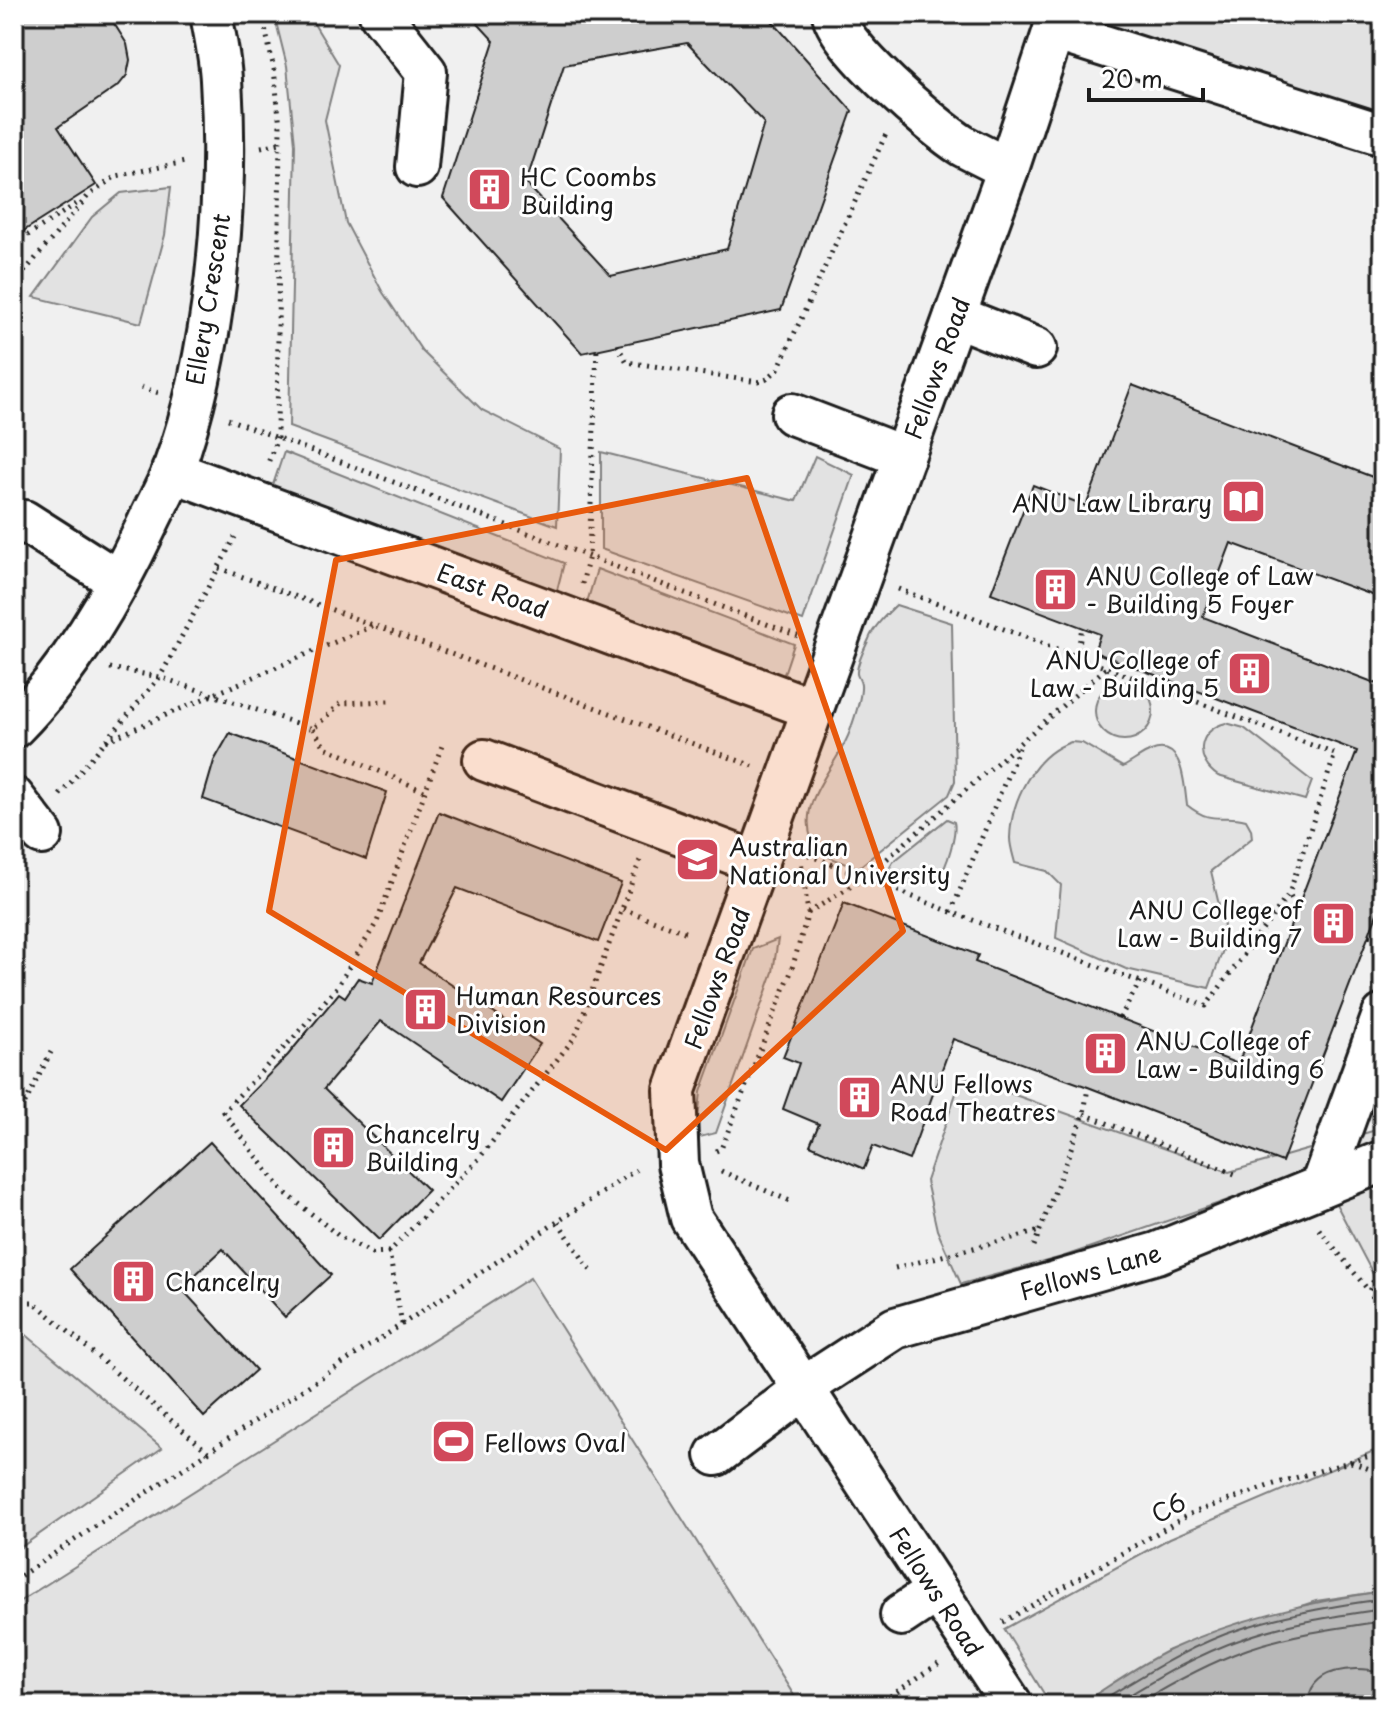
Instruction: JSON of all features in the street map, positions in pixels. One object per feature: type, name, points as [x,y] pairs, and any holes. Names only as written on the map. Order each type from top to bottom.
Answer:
[{"type":"street","name":"Ellery Crescent","points":[[14,727],[46,695],[96,623],[172,471],[191,405],[209,318],[222,211],[221,79],[211,14]]},
{"type":"street","points":[[380,14],[426,72],[417,167]]},
{"type":"street","points":[[833,14],[835,24],[863,58],[921,115],[962,145],[1008,169]]},
{"type":"street","points":[[1058,22],[1383,135]]},
{"type":"street","name":"Fellows Road","points":[[1012,1705],[691,1218],[678,1164],[675,1090],[1008,169],[1058,22]]},
{"type":"street","points":[[955,316],[1036,348]]},
{"type":"street","points":[[792,414],[904,457]]},
{"type":"street","name":"East Road","points":[[172,471],[813,709]]},
{"type":"street","points":[[24,521],[126,566]]},
{"type":"street","points":[[76,529],[126,566]]},
{"type":"street","points":[[484,760],[758,863]]},
{"type":"street","points":[[14,798],[42,834]]},
{"type":"street","points":[[1308,1192],[1383,1015]]},
{"type":"street","name":"Fellows Lane","points":[[716,1455],[804,1389],[895,1328],[1157,1253],[1383,1161]]},
{"type":"street","points":[[901,1615],[937,1591]]},
{"type":"path","points":[[617,345],[627,362],[758,382],[767,379],[778,369],[883,145],[889,122]]},
{"type":"path","points":[[14,244],[116,176],[280,143]]},
{"type":"path","points":[[14,284],[88,196]]},
{"type":"path","points":[[574,620],[589,556],[597,348]]},
{"type":"path","points":[[141,387],[810,640]]},
{"type":"path","points":[[219,568],[788,779]]},
{"type":"path","points":[[800,851],[951,912],[1206,1006],[1289,894],[1335,754],[886,584]]},
{"type":"path","points":[[106,742],[374,625]]},
{"type":"path","points":[[1077,657],[1082,627]]},
{"type":"path","points":[[70,660],[160,677],[313,729],[325,747],[426,792]]},
{"type":"path","points":[[808,913],[866,877],[1106,668]]},
{"type":"path","points":[[313,729],[341,703],[389,701]]},
{"type":"path","points":[[951,912],[1023,738]]},
{"type":"path","points":[[443,743],[377,922],[337,987],[223,1112],[283,1191],[339,1236],[372,1253],[389,1252],[477,1161],[575,1037],[652,823]]},
{"type":"path","points":[[721,1149],[791,972],[808,913],[800,839]]},
{"type":"path","points":[[1289,894],[1297,910]]},
{"type":"path","points":[[623,909],[727,948]]},
{"type":"path","points":[[1369,936],[1383,938]]},
{"type":"path","points":[[1120,1018],[1141,980]]},
{"type":"path","points":[[14,1125],[51,1052]]},
{"type":"path","points":[[1017,1292],[1084,1114],[1088,1087]]},
{"type":"path","points":[[1084,1114],[1308,1192],[1383,1313]]},
{"type":"path","points":[[711,1167],[792,1202]]},
{"type":"path","points":[[14,1580],[636,1170]]},
{"type":"path","points":[[558,1222],[593,1274]]},
{"type":"path","points":[[895,1268],[1040,1231]]},
{"type":"path","points":[[389,1252],[402,1324]]},
{"type":"path","points":[[1369,1291],[1383,1259]]},
{"type":"path","points":[[14,1302],[34,1302],[208,1452]]},
{"type":"path","name":"C6","points":[[999,1624],[1190,1514],[1383,1452]]},
{"type":"path","points":[[1350,1461],[1383,1474]]},
{"type":"path","points":[[877,1705],[947,1658]]},
{"type":"highlighted area","points":[[747,478],[903,931],[666,1150],[269,911],[336,560]]},
{"type":"shaded area","name":"Australian National University","points":[[14,14],[1383,14],[1383,1705],[14,1705]]},
{"type":"shaded area","points":[[274,14],[308,14],[339,65],[325,120],[346,223],[382,291],[422,351],[482,410],[560,449],[557,526],[289,427],[295,144],[287,66]]},
{"type":"shaded area","points":[[1104,14],[1383,14],[1383,118],[1108,26]]},
{"type":"shaded area","points":[[171,187],[165,235],[141,323],[34,297],[92,217],[121,193]]},
{"type":"shaded area","points":[[284,452],[564,563],[555,598],[271,491]]},
{"type":"shaded area","points":[[601,452],[796,501],[815,456],[854,475],[803,621],[601,549]]},
{"type":"shaded area","points":[[597,569],[794,644],[782,680],[586,606]]},
{"type":"shaded area","points":[[896,605],[952,623],[955,781],[949,795],[858,868],[815,847],[809,825],[810,810],[821,782],[846,742],[854,718],[861,690],[857,674],[861,656],[874,630]]},
{"type":"shaded area","points":[[1124,682],[1145,690],[1153,711],[1145,732],[1124,740],[1103,732],[1095,711],[1103,690]]},
{"type":"shaded area","points":[[1226,723],[1244,728],[1312,781],[1305,800],[1218,776],[1210,769],[1202,754],[1204,739],[1209,732]]},
{"type":"shaded area","points":[[1071,742],[1082,743],[1123,767],[1151,751],[1170,751],[1180,766],[1187,805],[1211,817],[1246,820],[1252,838],[1211,871],[1227,939],[1209,988],[1126,969],[1056,938],[1061,885],[1047,871],[1015,863],[1010,838],[1011,823],[1027,780],[1046,757]]},
{"type":"shaded area","points":[[947,819],[954,822],[954,834],[948,858],[939,876],[927,883],[912,884],[892,876],[888,871],[893,862]]},
{"type":"shaded area","points":[[778,939],[773,972],[716,1133],[696,1138],[701,1092],[753,949]]},
{"type":"shaded area","points":[[962,1076],[1229,1172],[1383,1128],[1383,1293],[1333,1198],[1294,1198],[1260,1189],[1062,1257],[961,1284],[937,1230],[926,1181]]},
{"type":"shaded area","name":"Fellows Oval","points":[[530,1278],[800,1705],[14,1705],[14,1605]]},
{"type":"shaded area","points":[[14,1328],[18,1328],[162,1448],[14,1552]]},
{"type":"shaded area","points":[[1383,1447],[1383,1591],[1316,1601],[1167,1651],[1079,1705],[1051,1705],[1004,1629],[1170,1538]]},
{"type":"water","points":[[1383,1591],[1383,1702],[1364,1699],[1299,1705],[1079,1705],[1157,1656],[1221,1629],[1301,1606]]},
{"type":"building","points":[[14,14],[108,14],[127,44],[130,60],[127,75],[119,85],[58,127],[96,185],[14,237]]},
{"type":"building","name":"HC Coombs Building","points":[[469,14],[766,14],[852,111],[781,310],[582,353],[443,198],[494,41]],"holes":[[[687,43],[764,123],[727,249],[611,276],[526,183],[564,65]]]},
{"type":"building","points":[[1132,385],[1383,481],[1383,599],[1231,543],[1203,617],[1383,686],[1383,898],[1282,1162],[953,1039],[909,1160],[873,1146],[864,1169],[810,1145],[819,1124],[783,1109],[799,1063],[783,1057],[844,903],[978,955],[975,962],[1238,1064],[1357,751],[1094,652],[1100,634],[991,593],[1033,485],[1086,506]]},
{"type":"building","points":[[230,733],[387,792],[366,859],[203,799],[214,761]]},
{"type":"building","points":[[439,812],[621,883],[598,942],[457,888],[419,963],[540,1044],[501,1102],[381,1021],[324,1089],[428,1190],[379,1240],[239,1105],[288,1055],[339,993],[345,997],[358,978],[372,983]]},
{"type":"building","name":"Chancelry","points":[[210,1142],[331,1275],[285,1317],[223,1249],[181,1288],[256,1370],[204,1417],[70,1269]]},
{"type":"place","name":"HC Coombs Building","points":[[489,190]]},
{"type":"place","name":"ANU Law Library","points":[[1243,502]]},
{"type":"place","name":"ANU College of Law - Building 5 Foyer","points":[[1055,589]]},
{"type":"place","name":"ANU College of Law - Building 5","points":[[1250,673]]},
{"type":"place","name":"Australian National University","points":[[698,860]]},
{"type":"place","name":"ANU College of Law - Building 7","points":[[1333,923]]},
{"type":"place","name":"Human Resources Division","points":[[425,1009]]},
{"type":"place","name":"ANU College of Law - Building 6","points":[[1105,1054]]},
{"type":"place","name":"ANU Fellows Road Theatres","points":[[859,1097]]},
{"type":"place","name":"Chancelry Building","points":[[334,1147]]},
{"type":"place","name":"Chancelry","points":[[134,1281]]},
{"type":"place","name":"Fellows Oval","points":[[453,1442]]}]
